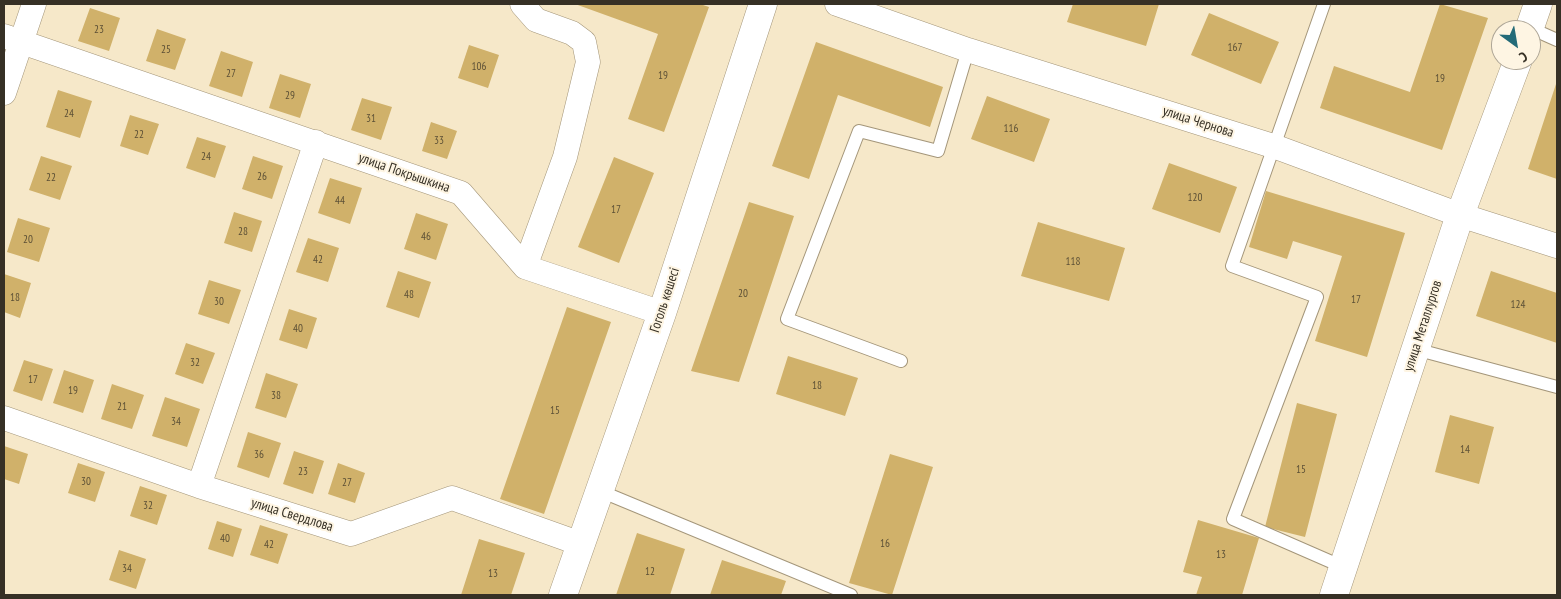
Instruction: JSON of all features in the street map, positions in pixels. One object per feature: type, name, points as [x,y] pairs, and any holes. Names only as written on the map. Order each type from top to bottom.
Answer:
[{"type":"main road","name":"Гоголь көшесі","points":[[563,595],[662,313],[763,4]]},
{"type":"main road","name":"улица Металлургов","points":[[1334,595],[1460,215],[1514,70]]},
{"type":"street","points":[[4,93],[12,39],[34,4]]},
{"type":"street","points":[[522,4],[536,20],[572,33],[584,42],[588,62],[565,157],[525,267],[662,313]]},
{"type":"street","name":"улица Чернова","points":[[837,4],[968,50],[1276,147],[1460,215],[1557,246]]},
{"type":"street","name":"улица Покрышкина","points":[[12,39],[461,192],[525,267]]},
{"type":"street","points":[[199,486],[316,142]]},
{"type":"street","name":"улица Свердлова","points":[[4,418],[199,486],[351,534],[452,498],[581,544]]},
{"type":"lane","points":[[1324,4],[1276,147],[1232,266],[1317,297],[1233,519],[1343,567]]},
{"type":"lane","points":[[1541,28],[1557,40]]},
{"type":"lane","points":[[901,361],[787,319],[859,131],[938,151],[968,50]]},
{"type":"lane","points":[[1415,349],[1557,388]]},
{"type":"lane","points":[[600,492],[851,595]]},
{"type":"building","points":[[575,4],[700,4],[709,7],[664,132],[628,119],[658,34]]},
{"type":"building","points":[[1073,4],[1159,4],[1146,46],[1067,22]]},
{"type":"building","points":[[1440,4],[1488,18],[1442,150],[1320,108],[1334,66],[1410,92]]},
{"type":"building","points":[[90,8],[120,18],[109,51],[78,41]]},
{"type":"building","points":[[1209,13],[1279,42],[1261,84],[1191,55]]},
{"type":"building","points":[[157,29],[186,39],[175,70],[146,61]]},
{"type":"building","points":[[816,42],[943,87],[930,127],[838,95],[809,179],[772,166]]},
{"type":"building","points":[[469,45],[499,55],[488,88],[458,78]]},
{"type":"building","points":[[221,51],[253,62],[242,97],[209,86]]},
{"type":"building","points":[[280,74],[311,84],[300,118],[269,108]]},
{"type":"building","points":[[1557,81],[1557,179],[1528,169]]},
{"type":"building","points":[[58,90],[92,101],[80,138],[46,127]]},
{"type":"building","points":[[987,96],[1050,119],[1034,162],[971,139]]},
{"type":"building","points":[[362,98],[392,107],[381,140],[351,130]]},
{"type":"building","points":[[130,115],[159,124],[148,155],[120,146]]},
{"type":"building","points":[[431,122],[457,131],[447,159],[422,151]]},
{"type":"building","points":[[197,137],[226,146],[215,178],[186,168]]},
{"type":"building","points":[[41,156],[72,166],[60,200],[29,190]]},
{"type":"building","points":[[253,156],[283,166],[272,199],[242,189]]},
{"type":"building","points":[[614,157],[654,173],[619,263],[578,247]]},
{"type":"building","points":[[1169,163],[1237,187],[1220,233],[1152,209]]},
{"type":"building","points":[[330,178],[362,188],[350,224],[318,213]]},
{"type":"building","points":[[1266,191],[1405,233],[1367,357],[1315,341],[1342,256],[1293,241],[1287,259],[1249,247]]},
{"type":"building","points":[[749,202],[794,216],[739,382],[691,371]]},
{"type":"building","points":[[234,212],[262,221],[252,252],[224,243]]},
{"type":"building","points":[[416,213],[448,224],[436,260],[404,249]]},
{"type":"building","points":[[18,218],[50,228],[39,262],[7,252]]},
{"type":"building","points":[[1038,222],[1125,248],[1109,301],[1021,276]]},
{"type":"building","points":[[308,238],[339,248],[328,282],[296,272]]},
{"type":"building","points":[[398,271],[431,282],[419,318],[386,307]]},
{"type":"building","points":[[1491,271],[1557,293],[1557,343],[1476,316]]},
{"type":"building","points":[[4,274],[31,283],[20,318],[4,312]]},
{"type":"building","points":[[209,280],[241,290],[229,324],[198,314]]},
{"type":"building","points":[[567,307],[611,322],[544,514],[500,499]]},
{"type":"building","points":[[289,309],[317,318],[307,349],[279,340]]},
{"type":"building","points":[[186,343],[215,353],[203,384],[175,374]]},
{"type":"building","points":[[788,356],[858,378],[845,416],[776,394]]},
{"type":"building","points":[[24,360],[53,369],[42,401],[13,391]]},
{"type":"building","points":[[64,370],[94,380],[83,413],[53,403]]},
{"type":"building","points":[[266,373],[298,384],[286,418],[255,408]]},
{"type":"building","points":[[112,384],[144,395],[132,429],[101,419]]},
{"type":"building","points":[[165,397],[200,409],[187,447],[152,436]]},
{"type":"building","points":[[1297,403],[1337,414],[1305,537],[1265,527]]},
{"type":"building","points":[[1450,415],[1494,427],[1479,484],[1435,472]]},
{"type":"building","points":[[248,432],[281,443],[269,478],[237,467]]},
{"type":"building","points":[[4,446],[28,454],[19,484],[4,479]]},
{"type":"building","points":[[294,451],[324,461],[313,494],[283,484]]},
{"type":"building","points":[[890,454],[933,467],[892,595],[849,583]]},
{"type":"building","points":[[78,463],[105,472],[95,502],[68,493]]},
{"type":"building","points":[[338,463],[365,473],[355,503],[328,494]]},
{"type":"building","points":[[140,486],[167,495],[157,525],[130,516]]},
{"type":"building","points":[[1198,520],[1259,538],[1242,595],[1196,595],[1202,577],[1183,572]]},
{"type":"building","points":[[217,521],[242,529],[233,557],[208,549]]},
{"type":"building","points":[[260,525],[288,534],[278,564],[250,555]]},
{"type":"building","points":[[637,533],[685,549],[670,595],[616,595]]},
{"type":"building","points":[[479,539],[525,553],[511,595],[461,595]]},
{"type":"building","points":[[119,550],[146,559],[136,589],[109,580]]},
{"type":"building","points":[[722,560],[786,581],[781,595],[710,595]]}]
